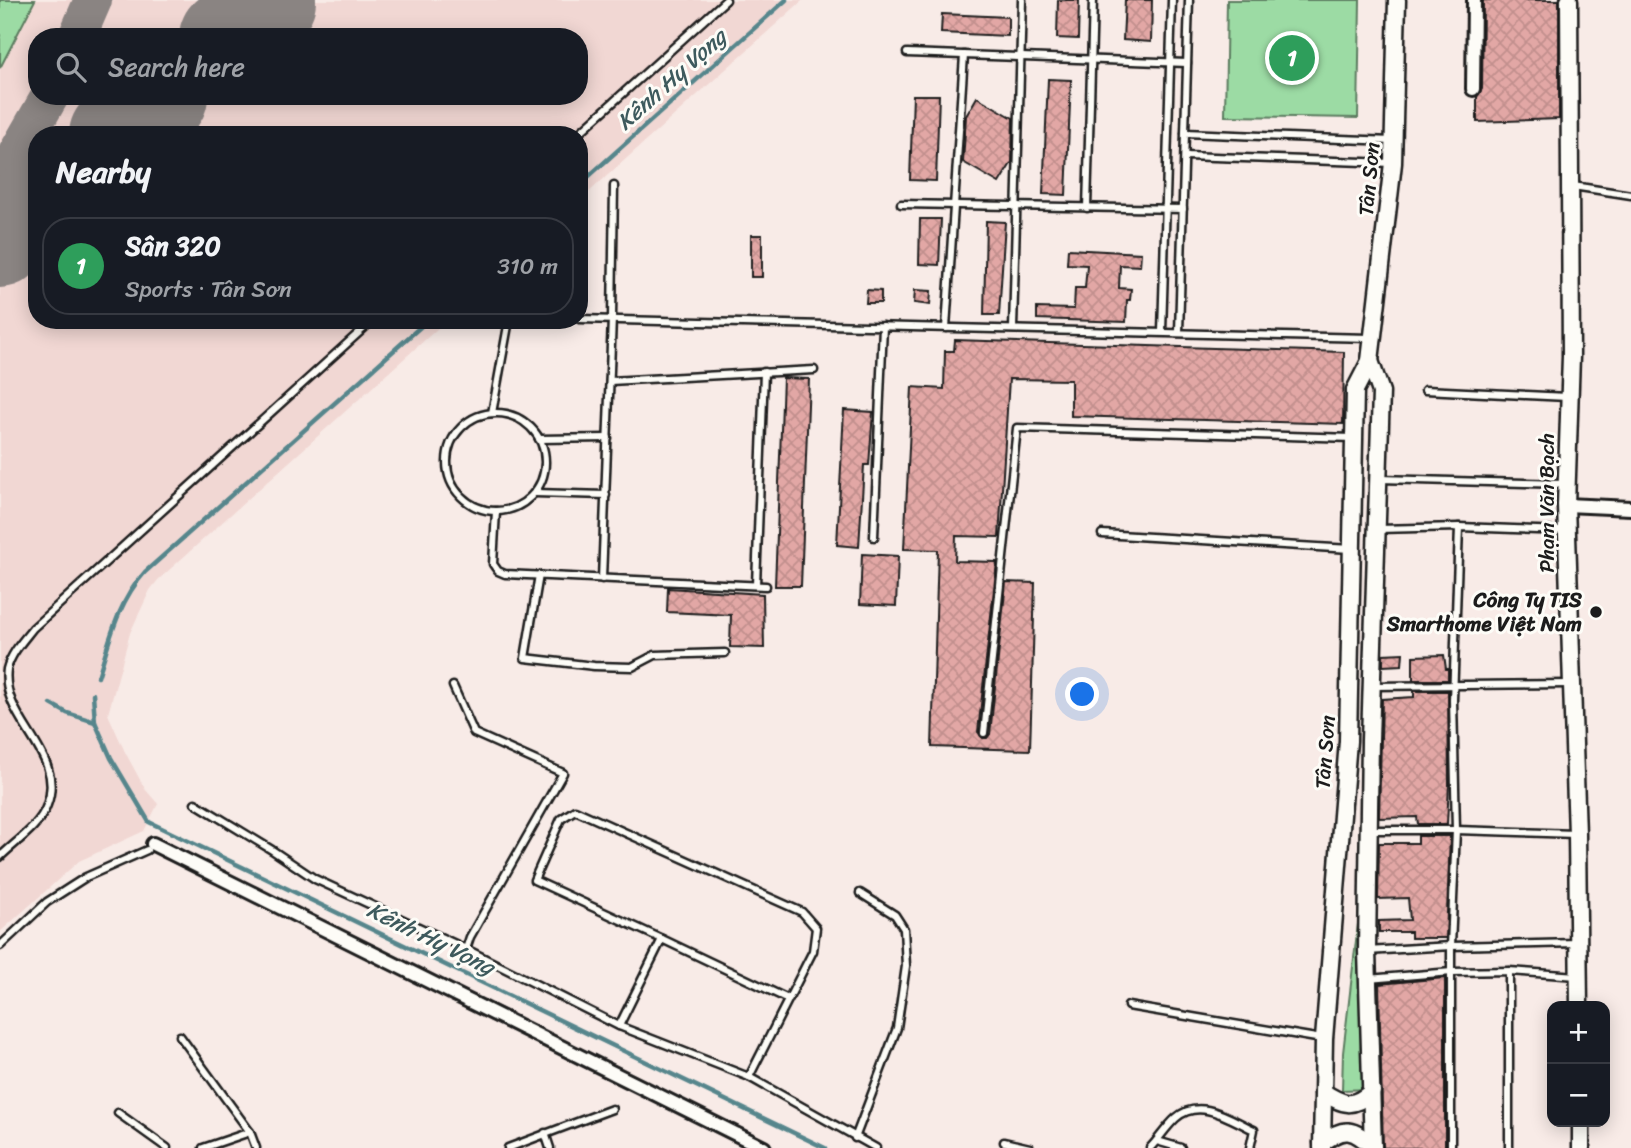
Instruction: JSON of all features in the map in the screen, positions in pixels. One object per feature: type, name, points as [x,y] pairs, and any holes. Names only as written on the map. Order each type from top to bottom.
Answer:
[{"type":"street","name":"Tân Sơn","points":[[1322,1146],[1324,1039],[1348,741],[1354,390],[1370,361],[1373,338],[1394,141],[1397,0]]},
{"type":"street","points":[[1473,89],[1474,0]]},
{"type":"street","name":"Phạm Văn Bạch","points":[[1569,0],[1571,186],[1566,531],[1577,834],[1579,1001]]},
{"type":"street","name":"Tân Sơn","points":[[1370,361],[1381,392],[1370,740],[1367,951],[1373,1148]]},
{"type":"street","points":[[1566,505],[1631,508]]},
{"type":"street","points":[[1349,699],[1361,704],[1372,693]]},
{"type":"street","points":[[1348,741],[1359,733],[1370,740]]},
{"type":"street","points":[[150,847],[764,1148]]},
{"type":"street","points":[[1323,1092],[1339,1102],[1349,1104],[1363,1099],[1371,1091]]},
{"type":"street","points":[[1581,1127],[1581,1148]]},
{"type":"street","points":[[1322,1146],[1336,1132],[1347,1131],[1359,1134],[1373,1148]]},
{"type":"lane","points":[[587,126],[726,0]]},
{"type":"lane","points":[[1013,329],[1022,0]]},
{"type":"lane","points":[[1087,208],[1093,0]]},
{"type":"lane","points":[[1162,332],[1172,0]]},
{"type":"lane","points":[[1180,332],[1189,0]]},
{"type":"lane","points":[[908,53],[1187,63]]},
{"type":"lane","points":[[946,328],[964,55]]},
{"type":"lane","points":[[1185,133],[1394,141]]},
{"type":"lane","points":[[1185,156],[1392,163]]},
{"type":"lane","points":[[603,579],[614,186]]},
{"type":"lane","points":[[1571,186],[1631,195]]},
{"type":"lane","points":[[901,204],[1183,209]]},
{"type":"lane","points":[[588,319],[1373,338]]},
{"type":"lane","points":[[874,537],[883,326]]},
{"type":"lane","points":[[0,857],[39,820],[47,805],[51,777],[13,710],[6,690],[6,671],[13,654],[33,628],[363,329]]},
{"type":"lane","points":[[492,412],[507,329]]},
{"type":"lane","points":[[610,381],[814,370]]},
{"type":"lane","points":[[756,585],[764,372]]},
{"type":"lane","points":[[1426,390],[1569,397]]},
{"type":"lane","points":[[492,412],[509,414],[524,421],[539,439],[546,463],[543,479],[535,493],[522,504],[496,511],[475,508],[461,498],[451,485],[446,470],[446,454],[452,438],[462,425],[476,416],[492,412]]},
{"type":"lane","points":[[984,733],[1017,428],[1353,439]]},
{"type":"lane","points":[[539,439],[608,438]]},
{"type":"lane","points":[[1380,479],[1566,484]]},
{"type":"lane","points":[[535,493],[606,495]]},
{"type":"lane","points":[[496,511],[493,564],[498,571],[505,574],[766,586]]},
{"type":"lane","points":[[1378,529],[1460,527],[1566,531]]},
{"type":"lane","points":[[1451,1148],[1451,946],[1456,830],[1454,686],[1460,527]]},
{"type":"lane","points":[[1102,534],[1351,549]]},
{"type":"lane","points":[[539,576],[525,658],[594,666],[632,667],[655,655],[725,653]]},
{"type":"lane","points":[[1372,693],[1454,686],[1571,684]]},
{"type":"lane","points":[[453,686],[474,733],[563,773],[470,937],[466,949]]},
{"type":"lane","points":[[195,803],[315,879],[466,949],[619,1026],[749,1077],[876,1148]]},
{"type":"lane","points":[[749,1077],[813,951],[816,929],[802,912],[575,810],[561,819],[534,880],[788,999]]},
{"type":"lane","points":[[1370,830],[1577,834]]},
{"type":"lane","points":[[0,946],[47,902],[76,883],[150,847]]},
{"type":"lane","points":[[855,1138],[897,1028],[906,966],[904,929],[895,915],[860,894]]},
{"type":"lane","points":[[619,1026],[662,939]]},
{"type":"lane","points":[[1367,951],[1579,943]]},
{"type":"lane","points":[[1368,979],[1451,972],[1509,971],[1579,976]]},
{"type":"lane","points":[[1509,971],[1509,1148]]},
{"type":"lane","points":[[1128,1006],[1324,1039]]},
{"type":"lane","points":[[180,1037],[250,1132],[256,1148]]},
{"type":"lane","points":[[508,1148],[612,1109]]},
{"type":"lane","points":[[1150,1148],[1177,1117],[1191,1110],[1209,1109],[1254,1130],[1250,1148]]},
{"type":"lane","points":[[118,1113],[167,1148]]},
{"type":"lane","points":[[203,1148],[250,1132]]},
{"type":"lane","points":[[545,1133],[550,1148]]},
{"type":"lane","points":[[1157,1141],[1181,1148]]},
{"type":"lane","points":[[1004,1142],[1030,1148]]},
{"type":"shaded area","points":[[0,0],[803,0],[588,193],[588,126],[28,126],[28,329],[437,329],[150,590],[130,633],[108,714],[145,789],[158,804],[144,831],[79,861],[0,932]]},
{"type":"green space","points":[[0,0],[35,0],[0,68]]},
{"type":"green space","points":[[1227,0],[1360,0],[1358,118],[1225,116]]},
{"type":"green space","points":[[1366,854],[1369,1089],[1342,1090],[1343,1053]]},
{"type":"building","points":[[1058,0],[1079,0],[1078,39],[1057,38]]},
{"type":"building","points":[[1125,0],[1152,0],[1151,42],[1123,40]]},
{"type":"building","points":[[1483,0],[1559,0],[1559,119],[1477,122],[1477,97],[1482,89]]},
{"type":"building","points":[[942,14],[1008,17],[1008,36],[941,33]]},
{"type":"building","points":[[1048,79],[1071,80],[1066,195],[1043,194]]},
{"type":"building","points":[[913,95],[939,95],[936,181],[910,180]]},
{"type":"building","points":[[977,97],[1013,118],[1012,162],[999,183],[963,162],[966,116]]},
{"type":"building","points":[[920,219],[941,219],[939,265],[919,264]]},
{"type":"building","points":[[986,221],[1005,222],[999,315],[984,315]]},
{"type":"building","points":[[751,235],[762,235],[762,277],[751,277]]},
{"type":"building","points":[[1068,249],[1141,253],[1140,266],[1120,265],[1119,288],[1131,289],[1130,300],[1127,300],[1126,322],[1037,319],[1037,308],[1074,309],[1075,288],[1085,288],[1087,265],[1067,264]]},
{"type":"building","points":[[867,290],[881,291],[881,303],[866,303]]},
{"type":"building","points":[[915,290],[931,291],[930,305],[914,303]]},
{"type":"building","points":[[955,340],[1344,352],[1343,424],[1071,416],[1071,380],[1009,379],[999,537],[956,536],[955,561],[997,562],[978,732],[983,738],[990,734],[1006,582],[1035,583],[1030,750],[932,747],[938,550],[904,549],[912,387],[944,389],[945,351],[954,351]]},
{"type":"building","points":[[783,378],[809,379],[801,586],[775,586]]},
{"type":"building","points":[[844,410],[873,412],[869,465],[864,465],[859,547],[837,545]]},
{"type":"building","points":[[862,554],[898,556],[896,606],[860,604]]},
{"type":"building","points":[[668,588],[763,594],[764,648],[730,647],[731,615],[667,612]]},
{"type":"building","points":[[1403,653],[1402,665],[1383,666],[1383,654]]},
{"type":"building","points":[[1444,655],[1448,680],[1413,680],[1413,656]]},
{"type":"building","points":[[1414,691],[1448,691],[1447,824],[1418,824],[1417,817],[1379,818],[1382,699],[1414,697]]},
{"type":"building","points":[[1418,836],[1450,836],[1446,938],[1411,938],[1411,932],[1379,932],[1379,921],[1410,920],[1408,898],[1378,899],[1379,843],[1418,843]]},
{"type":"building","points":[[1445,978],[1445,1148],[1383,1148],[1379,984]]},
{"type":"waterway","name":"Kênh Hy Vọng","points":[[588,177],[786,0]]},
{"type":"waterway","name":"Kênh Hy Vọng","points":[[98,677],[121,608],[145,572],[418,329]]},
{"type":"waterway","name":"Kênh Hy Vọng","points":[[93,694],[95,722],[111,758],[149,822],[825,1148]]},
{"type":"waterway","points":[[51,704],[67,713],[95,722]]},
{"type":"taxiway","points":[[81,28],[93,0]]},
{"type":"taxiway","points":[[33,126],[45,105]]},
{"type":"taxiway","points":[[0,183],[28,134]]},
{"type":"runway","points":[[237,28],[268,0]]},
{"type":"runway","points":[[127,126],[150,105]]},
{"type":"runway","points":[[0,240],[28,215]]},
{"type":"place","name":"Sân 320","points":[[1292,58]]},
{"type":"place","name":"Công Ty TIS Smarthome Việt Nam","points":[[1596,612]]}]
